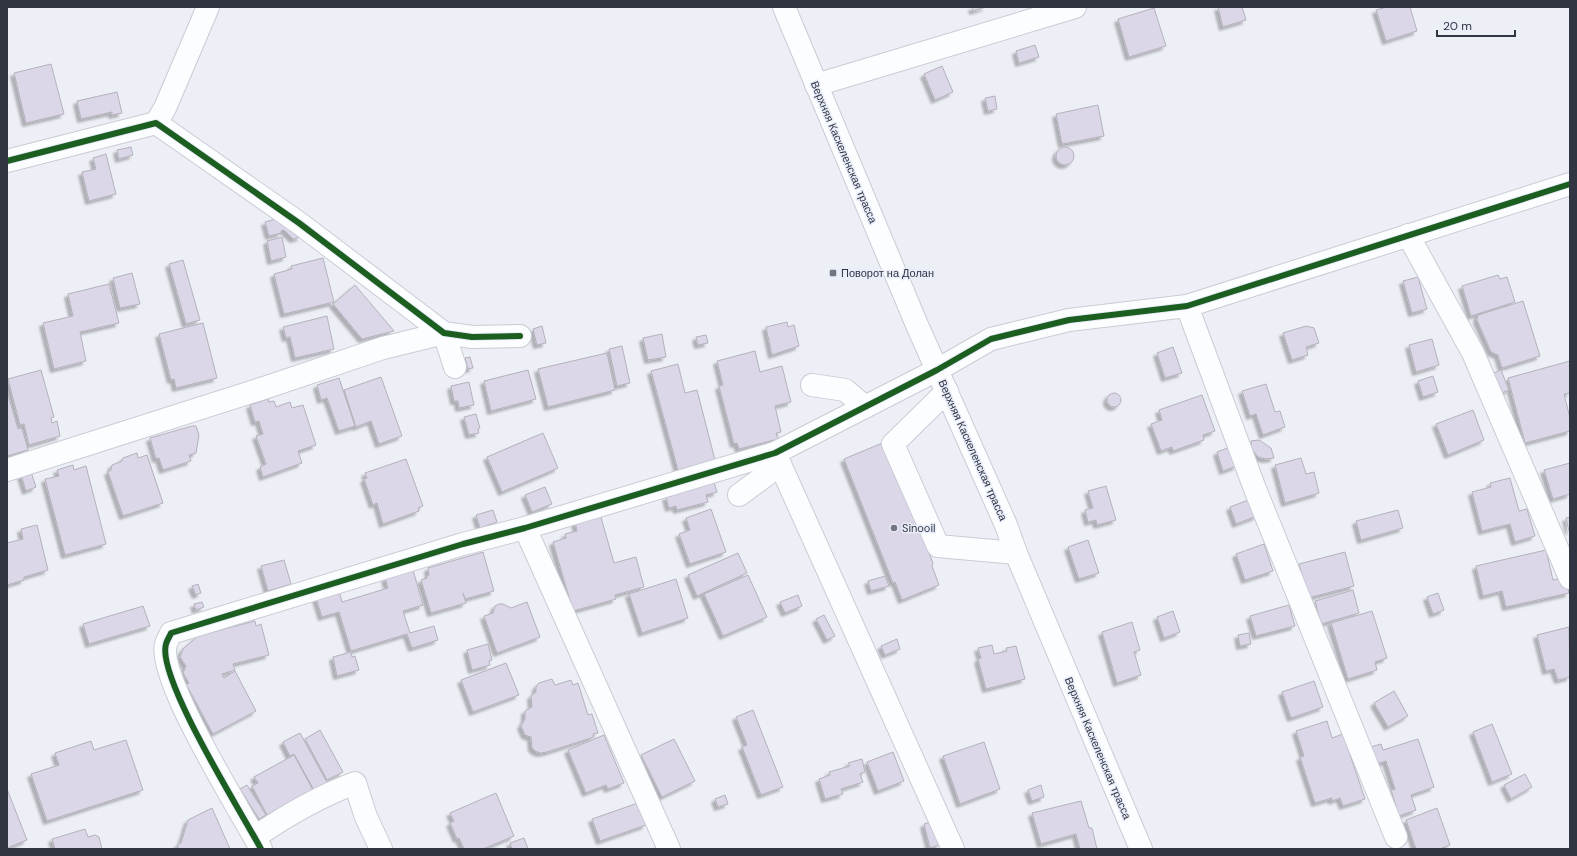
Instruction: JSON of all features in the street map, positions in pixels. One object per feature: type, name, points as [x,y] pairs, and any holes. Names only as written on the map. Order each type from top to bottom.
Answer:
[{"type":"street","points":[[7,161],[156,123],[165,108],[208,7]]},
{"type":"street","name":"Верхняя Каскеленская трасса","points":[[784,7],[938,370],[1006,525],[1016,553],[1141,849]]},
{"type":"street","points":[[816,85],[1076,7]]},
{"type":"street","points":[[156,123],[299,223],[444,333],[455,367]]},
{"type":"street","points":[[739,495],[777,459],[865,407],[938,370],[991,339],[1069,320],[1187,306],[1570,184]]},
{"type":"street","points":[[1408,235],[1473,353],[1570,578]]},
{"type":"street","points":[[1187,306],[1256,489],[1396,837]]},
{"type":"street","points":[[7,470],[260,389],[382,348],[444,333],[472,337],[520,336]]},
{"type":"street","points":[[812,385],[845,390],[865,407]]},
{"type":"street","points":[[947,390],[893,444],[938,546],[1016,553]]},
{"type":"street","points":[[381,849],[366,817],[355,783],[330,792],[288,814],[258,843],[186,715],[168,666],[165,644],[171,633],[463,544],[777,459]]},
{"type":"street","points":[[777,459],[952,849]]},
{"type":"street","points":[[525,528],[669,849]]},
{"type":"building","points":[[972,7],[986,7],[973,11]]},
{"type":"building","points":[[1218,7],[1242,7],[1246,20],[1223,27]]},
{"type":"building","points":[[1387,7],[1410,7],[1417,31],[1386,41],[1376,10]]},
{"type":"building","points":[[1154,8],[1166,46],[1129,57],[1118,19]]},
{"type":"building","points":[[1035,45],[1039,57],[1019,63],[1016,51]]},
{"type":"building","points":[[51,64],[64,114],[26,123],[14,73]]},
{"type":"building","points":[[942,66],[953,92],[935,100],[924,74]]},
{"type":"building","points":[[117,92],[122,113],[112,115],[112,112],[81,119],[77,101]]},
{"type":"building","points":[[995,96],[997,109],[988,111],[985,98]]},
{"type":"building","points":[[1098,105],[1104,136],[1062,144],[1056,114]]},
{"type":"building","points":[[131,147],[133,155],[119,159],[117,150]]},
{"type":"building","points":[[1065,147],[1071,150],[1074,156],[1071,162],[1065,165],[1059,162],[1056,156],[1059,150]]},
{"type":"building","points":[[106,154],[116,194],[89,201],[82,172],[96,169],[93,158]]},
{"type":"building","points":[[279,218],[301,237],[293,239],[284,230],[281,231],[281,233],[269,236],[265,222]]},
{"type":"building","points":[[282,237],[286,257],[271,261],[267,241]]},
{"type":"building","points":[[323,258],[334,302],[284,314],[274,274],[292,269],[291,266]]},
{"type":"building","points":[[183,260],[200,320],[186,324],[169,264]]},
{"type":"building","points":[[132,273],[140,304],[120,308],[113,278]]},
{"type":"building","points":[[1498,275],[1500,279],[1507,277],[1515,302],[1471,316],[1462,286]]},
{"type":"building","points":[[1418,277],[1427,309],[1412,313],[1403,281]]},
{"type":"building","points":[[109,284],[119,323],[80,332],[86,361],[54,369],[43,323],[73,316],[68,294]]},
{"type":"building","points":[[355,285],[394,331],[362,339],[333,304]]},
{"type":"building","points":[[1523,301],[1540,356],[1502,368],[1498,355],[1491,352],[1477,320],[1478,315]]},
{"type":"building","points":[[327,316],[334,349],[295,358],[290,337],[286,338],[283,327]]},
{"type":"building","points":[[787,322],[788,327],[794,325],[799,346],[772,355],[766,327]]},
{"type":"building","points":[[203,323],[217,378],[176,388],[174,379],[171,380],[159,334]]},
{"type":"building","points":[[542,326],[546,343],[537,345],[533,329]]},
{"type":"building","points":[[1306,326],[1314,328],[1319,343],[1306,347],[1308,355],[1292,360],[1283,333]]},
{"type":"building","points":[[662,334],[666,357],[648,360],[643,338]]},
{"type":"building","points":[[706,335],[708,343],[698,345],[696,337]]},
{"type":"building","points":[[1432,339],[1439,365],[1416,372],[1409,345]]},
{"type":"building","points":[[622,346],[630,383],[617,386],[609,349]]},
{"type":"building","points":[[1173,347],[1182,373],[1165,378],[1157,353]]},
{"type":"building","points":[[755,351],[760,372],[782,366],[791,402],[775,406],[781,432],[776,433],[778,439],[739,449],[737,443],[734,444],[719,386],[723,385],[717,361]]},
{"type":"building","points":[[607,353],[615,390],[548,407],[538,369]]},
{"type":"building","points":[[470,357],[473,368],[468,369],[465,358]]},
{"type":"building","points":[[1570,361],[1570,393],[1564,394],[1570,418],[1570,431],[1525,443],[1508,378]]},
{"type":"building","points":[[678,364],[685,393],[697,390],[715,460],[678,470],[651,371]]},
{"type":"building","points":[[41,370],[54,417],[51,418],[52,423],[57,421],[60,436],[29,445],[24,424],[20,425],[8,379]]},
{"type":"building","points":[[528,370],[536,399],[491,411],[484,381]]},
{"type":"building","points":[[1501,370],[1509,390],[1497,395],[1489,375]]},
{"type":"building","points":[[1433,376],[1438,392],[1423,397],[1418,381]]},
{"type":"building","points":[[381,377],[402,436],[379,444],[371,421],[356,427],[344,390]]},
{"type":"building","points":[[339,378],[355,426],[339,431],[327,398],[321,400],[317,385]]},
{"type":"building","points":[[469,382],[474,405],[459,408],[458,401],[454,401],[451,386]]},
{"type":"building","points":[[1266,384],[1275,412],[1280,411],[1285,427],[1263,435],[1256,414],[1250,416],[1242,391]]},
{"type":"building","points":[[7,391],[18,429],[22,428],[28,450],[7,456]]},
{"type":"building","points":[[1111,393],[1117,393],[1121,397],[1121,403],[1117,407],[1111,407],[1107,403],[1107,397]]},
{"type":"building","points":[[1202,395],[1215,431],[1203,435],[1204,440],[1173,451],[1172,447],[1161,451],[1151,424],[1162,420],[1159,410]]},
{"type":"building","points":[[268,399],[269,402],[274,401],[276,407],[290,402],[292,408],[303,405],[316,445],[298,451],[302,463],[263,477],[260,467],[266,464],[256,436],[263,434],[259,421],[255,422],[250,405]]},
{"type":"building","points":[[1473,410],[1484,440],[1448,455],[1436,424]]},
{"type":"building","points":[[476,414],[480,428],[478,429],[479,433],[469,435],[464,417]]},
{"type":"building","points":[[196,426],[199,435],[196,453],[189,455],[191,461],[163,470],[159,458],[156,459],[150,438]]},
{"type":"building","points":[[543,433],[558,468],[502,492],[487,457]]},
{"type":"building","points":[[1259,440],[1271,448],[1274,458],[1266,459],[1258,457],[1251,448],[1251,441]]},
{"type":"building","points":[[885,442],[933,563],[932,566],[939,585],[902,600],[895,582],[893,583],[844,459]]},
{"type":"building","points":[[1230,447],[1237,466],[1223,471],[1217,452]]},
{"type":"building","points":[[137,453],[138,458],[147,455],[163,503],[123,516],[108,472],[111,470],[112,465],[122,461],[123,458]]},
{"type":"building","points":[[1301,458],[1306,474],[1314,472],[1319,493],[1285,503],[1275,465]]},
{"type":"building","points":[[406,459],[423,506],[418,508],[419,511],[383,524],[377,503],[373,505],[364,479],[367,478],[365,473]]},
{"type":"building","points":[[1570,463],[1570,494],[1553,499],[1544,470]]},
{"type":"building","points":[[73,465],[74,470],[86,466],[106,544],[65,555],[45,479],[59,476],[57,470]]},
{"type":"building","points":[[31,472],[36,487],[26,491],[21,475]]},
{"type":"building","points":[[1510,478],[1519,511],[1527,509],[1535,536],[1515,542],[1510,524],[1482,531],[1472,492],[1491,487],[1490,483]]},
{"type":"building","points":[[713,479],[717,492],[706,495],[708,502],[677,510],[676,506],[669,508],[666,497],[672,496],[670,490]]},
{"type":"building","points":[[1106,486],[1116,520],[1097,525],[1096,520],[1088,522],[1085,510],[1093,508],[1088,491]]},
{"type":"building","points":[[545,487],[552,504],[532,512],[525,495]]},
{"type":"building","points":[[1251,499],[1257,516],[1236,524],[1230,507]]},
{"type":"building","points":[[711,509],[726,552],[690,564],[679,534],[690,530],[686,518]]},
{"type":"building","points":[[493,510],[497,522],[480,528],[476,515]]},
{"type":"building","points":[[1398,510],[1403,528],[1361,540],[1356,521]]},
{"type":"building","points":[[600,514],[614,563],[636,557],[644,587],[615,595],[616,599],[573,611],[553,542],[566,538],[565,534],[577,531],[575,521]]},
{"type":"building","points":[[1570,517],[1570,531],[1569,531],[1566,518]]},
{"type":"building","points":[[37,525],[48,570],[24,577],[24,580],[7,585],[7,543],[23,539],[21,529]]},
{"type":"building","points":[[1088,540],[1099,573],[1079,579],[1068,547]]},
{"type":"building","points":[[1264,544],[1273,571],[1245,580],[1236,554]]},
{"type":"building","points":[[1546,550],[1553,580],[1566,577],[1569,593],[1506,607],[1502,591],[1483,596],[1476,566]]},
{"type":"building","points":[[483,552],[494,591],[465,599],[463,593],[466,603],[431,613],[421,580],[427,578],[429,575],[428,568]]},
{"type":"building","points":[[1345,552],[1354,586],[1308,598],[1299,564]]},
{"type":"building","points":[[738,553],[747,573],[697,596],[688,575]]},
{"type":"building","points":[[284,560],[291,584],[268,591],[261,566]]},
{"type":"building","points":[[413,570],[423,605],[403,611],[410,633],[434,626],[438,640],[412,648],[407,634],[351,651],[339,612],[322,617],[316,598],[339,591],[342,602],[388,588],[385,578]]},
{"type":"building","points":[[748,575],[767,617],[723,636],[704,594]]},
{"type":"building","points":[[885,576],[889,586],[871,591],[868,581]]},
{"type":"building","points":[[676,579],[688,618],[642,633],[629,594]]},
{"type":"building","points":[[198,584],[201,593],[196,595],[192,586]]},
{"type":"building","points":[[1353,590],[1359,613],[1321,624],[1315,601]]},
{"type":"building","points":[[1438,593],[1444,610],[1433,614],[1427,597]]},
{"type":"building","points":[[798,595],[802,606],[785,613],[780,602]]},
{"type":"building","points":[[202,602],[204,607],[196,610],[194,604]]},
{"type":"building","points":[[527,602],[540,637],[497,653],[484,616],[493,613],[495,606],[499,604],[503,604],[511,608]]},
{"type":"building","points":[[1289,605],[1295,626],[1256,636],[1250,616]]},
{"type":"building","points":[[143,606],[150,626],[89,644],[83,624]]},
{"type":"building","points":[[1173,611],[1180,632],[1164,638],[1157,617]]},
{"type":"building","points":[[1372,611],[1387,658],[1375,662],[1377,670],[1348,679],[1331,623]]},
{"type":"building","points":[[824,615],[835,636],[827,640],[816,619]]},
{"type":"building","points":[[255,621],[256,626],[261,624],[269,655],[233,664],[235,670],[222,674],[224,678],[235,671],[256,711],[213,734],[186,684],[189,683],[183,673],[186,666],[180,657],[183,649],[198,636]]},
{"type":"building","points":[[1132,622],[1140,650],[1134,652],[1141,675],[1117,683],[1102,632]]},
{"type":"building","points":[[1569,627],[1570,677],[1558,680],[1554,669],[1546,671],[1537,635]]},
{"type":"building","points":[[1249,633],[1251,644],[1240,646],[1238,635]]},
{"type":"building","points":[[897,639],[900,649],[885,655],[881,646]]},
{"type":"building","points":[[488,644],[492,660],[489,661],[490,665],[472,670],[467,650]]},
{"type":"building","points":[[992,645],[994,654],[1007,651],[1006,648],[1016,646],[1025,679],[986,689],[978,659],[981,658],[978,648]]},
{"type":"building","points":[[351,652],[352,657],[355,656],[359,670],[337,676],[333,657]]},
{"type":"building","points":[[506,663],[519,695],[473,712],[461,680]]},
{"type":"building","points":[[552,679],[555,685],[571,680],[573,685],[578,683],[588,715],[592,714],[598,733],[593,734],[594,737],[540,753],[532,748],[531,737],[525,735],[521,726],[525,719],[525,711],[532,707],[531,696],[536,692],[536,687],[539,683]]},
{"type":"building","points":[[1314,681],[1323,707],[1291,718],[1282,692]]},
{"type":"building","points":[[1394,691],[1408,716],[1388,727],[1374,703]]},
{"type":"building","points":[[753,710],[783,787],[761,795],[742,747],[747,745],[736,717]]},
{"type":"building","points":[[1327,721],[1332,738],[1343,734],[1365,799],[1343,806],[1340,798],[1332,801],[1332,798],[1315,803],[1300,757],[1304,756],[1296,731]]},
{"type":"building","points":[[1492,724],[1512,774],[1492,782],[1473,732]]},
{"type":"building","points":[[320,730],[343,772],[327,780],[305,739]]},
{"type":"building","points":[[300,733],[329,786],[314,790],[294,754],[290,756],[283,742]]},
{"type":"building","points":[[604,735],[624,783],[608,789],[606,785],[586,793],[568,750]]},
{"type":"building","points":[[674,739],[695,781],[662,797],[641,755]]},
{"type":"building","points":[[1418,739],[1434,787],[1411,795],[1416,810],[1399,816],[1391,790],[1395,789],[1386,761],[1377,764],[1371,747],[1381,744],[1383,750]]},
{"type":"building","points":[[126,740],[143,790],[47,821],[31,774],[59,765],[55,753],[91,741],[94,750]]},
{"type":"building","points":[[984,742],[1000,789],[960,804],[943,756]]},
{"type":"building","points":[[893,752],[904,781],[878,791],[867,762]]},
{"type":"building","points":[[294,755],[313,790],[267,815],[252,786],[258,783],[254,777]]},
{"type":"building","points":[[862,759],[865,772],[860,774],[863,782],[841,789],[843,794],[825,799],[819,779],[830,775],[829,772],[850,766],[848,763]]},
{"type":"building","points":[[1525,774],[1532,787],[1511,799],[1504,785]]},
{"type":"building","points":[[247,785],[266,815],[259,819],[240,789]]},
{"type":"building","points":[[1041,785],[1044,797],[1032,801],[1028,790]]},
{"type":"building","points":[[7,789],[27,840],[7,848]]},
{"type":"building","points":[[496,793],[514,836],[483,849],[464,849],[459,838],[457,839],[450,823],[454,821],[450,813]]},
{"type":"building","points":[[725,795],[728,804],[718,807],[715,799]]},
{"type":"building","points":[[1081,801],[1089,828],[1092,828],[1097,849],[1080,849],[1076,834],[1041,844],[1032,813]]},
{"type":"building","points":[[638,803],[646,825],[600,841],[592,819]]},
{"type":"building","points":[[212,808],[230,849],[179,849],[177,845],[181,843],[188,820]]},
{"type":"building","points":[[1437,808],[1450,845],[1440,849],[1416,849],[1406,820]]},
{"type":"building","points":[[933,821],[940,845],[930,848],[924,824]]},
{"type":"building","points":[[85,829],[88,837],[95,835],[99,837],[102,849],[55,849],[52,839]]},
{"type":"building","points":[[524,838],[528,849],[512,849],[510,843]]},
{"type":"cycle path","points":[[7,161],[156,123],[299,223],[444,333],[472,337],[520,336]]},
{"type":"cycle path","points":[[261,849],[203,745],[174,685],[166,661],[166,644],[171,633],[463,544],[525,528],[775,453],[937,370],[991,339],[1069,320],[1187,306],[1570,184]]},
{"type":"place","name":"Поворот на Долан","points":[[833,273]]},
{"type":"place","name":"Sinooil","points":[[894,528]]}]
